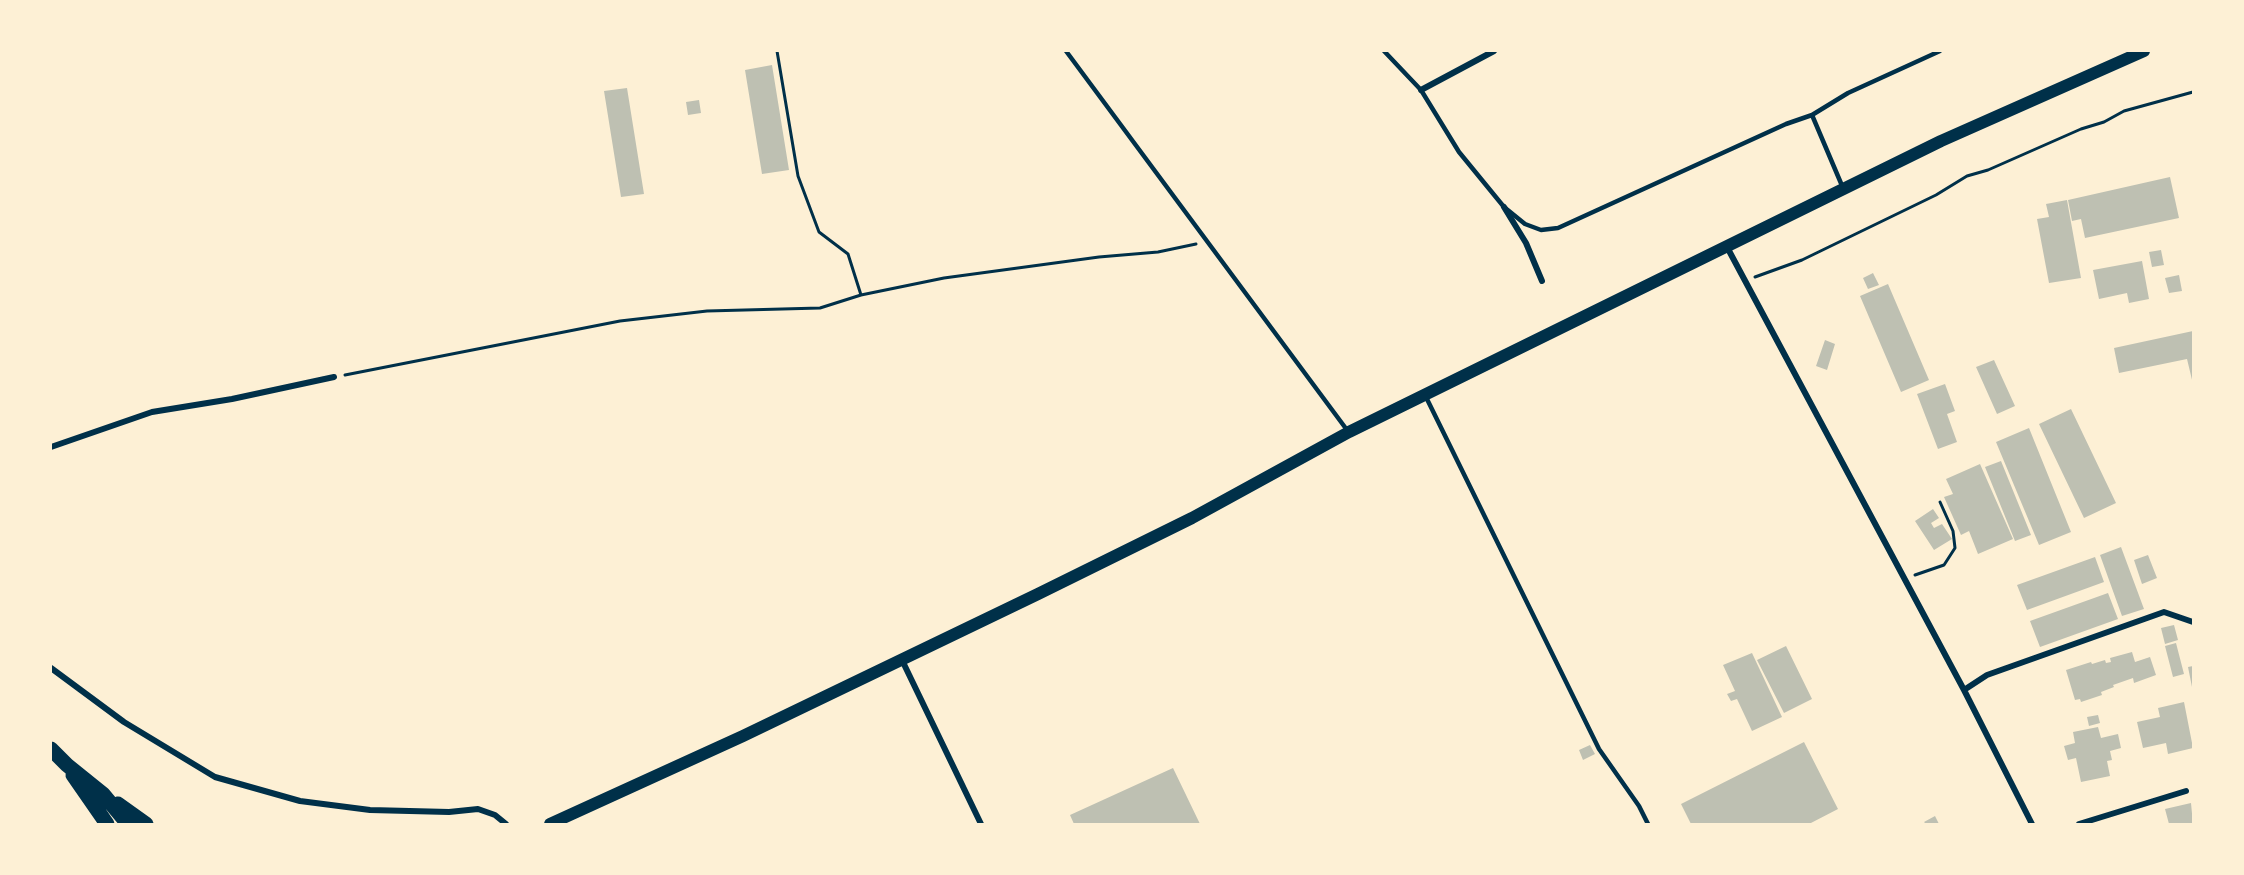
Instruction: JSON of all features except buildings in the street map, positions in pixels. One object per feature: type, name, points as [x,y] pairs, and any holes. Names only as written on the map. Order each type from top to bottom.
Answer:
[{"type":"main road","points":[[550,824],[743,736],[1192,518],[1349,432],[1844,191],[1941,141],[2144,51]]},
{"type":"main road","points":[[51,749],[103,794],[146,824]]},
{"type":"main road","points":[[67,765],[99,824]]},
{"type":"main road","points":[[103,794],[128,824]]},
{"type":"main road","points":[[90,804],[107,824]]},
{"type":"street","points":[[1421,90],[1494,51]]},
{"type":"street","points":[[1504,207],[1526,243],[1542,281]]},
{"type":"street","points":[[1727,246],[1964,690],[2032,824]]},
{"type":"street","points":[[51,447],[152,412],[334,377]]},
{"type":"street","points":[[1964,690],[1987,675],[2164,612],[2193,622]]},
{"type":"street","points":[[900,658],[981,824]]},
{"type":"street","points":[[51,668],[124,722],[215,777],[300,801],[370,810],[449,813],[478,809],[495,815],[506,824]]},
{"type":"street","points":[[2079,824],[2186,790]]},
{"type":"lane","points":[[1066,51],[1349,432]]},
{"type":"lane","points":[[1384,51],[1421,90],[1460,152],[1504,207],[1525,224],[1541,230],[1558,228],[1786,124],[1812,115],[1848,93],[1940,51]]},
{"type":"lane","points":[[1812,115],[1844,191]]},
{"type":"lane","points":[[1425,395],[1599,749],[1640,806],[1648,824]]},
{"type":"path","points":[[777,51],[798,176],[819,232],[848,254],[861,295]]},
{"type":"path","points":[[1745,280],[1776,272],[1802,260],[1936,195],[1967,176],[2081,129],[2104,122],[2124,111],[2193,92]]},
{"type":"path","points":[[334,377],[620,321],[707,311],[820,308],[861,295],[944,278],[1099,257],[1158,252],[1208,242]]},
{"type":"path","points":[[1905,579],[1944,565],[1955,548],[1953,531],[1940,502]]}]
